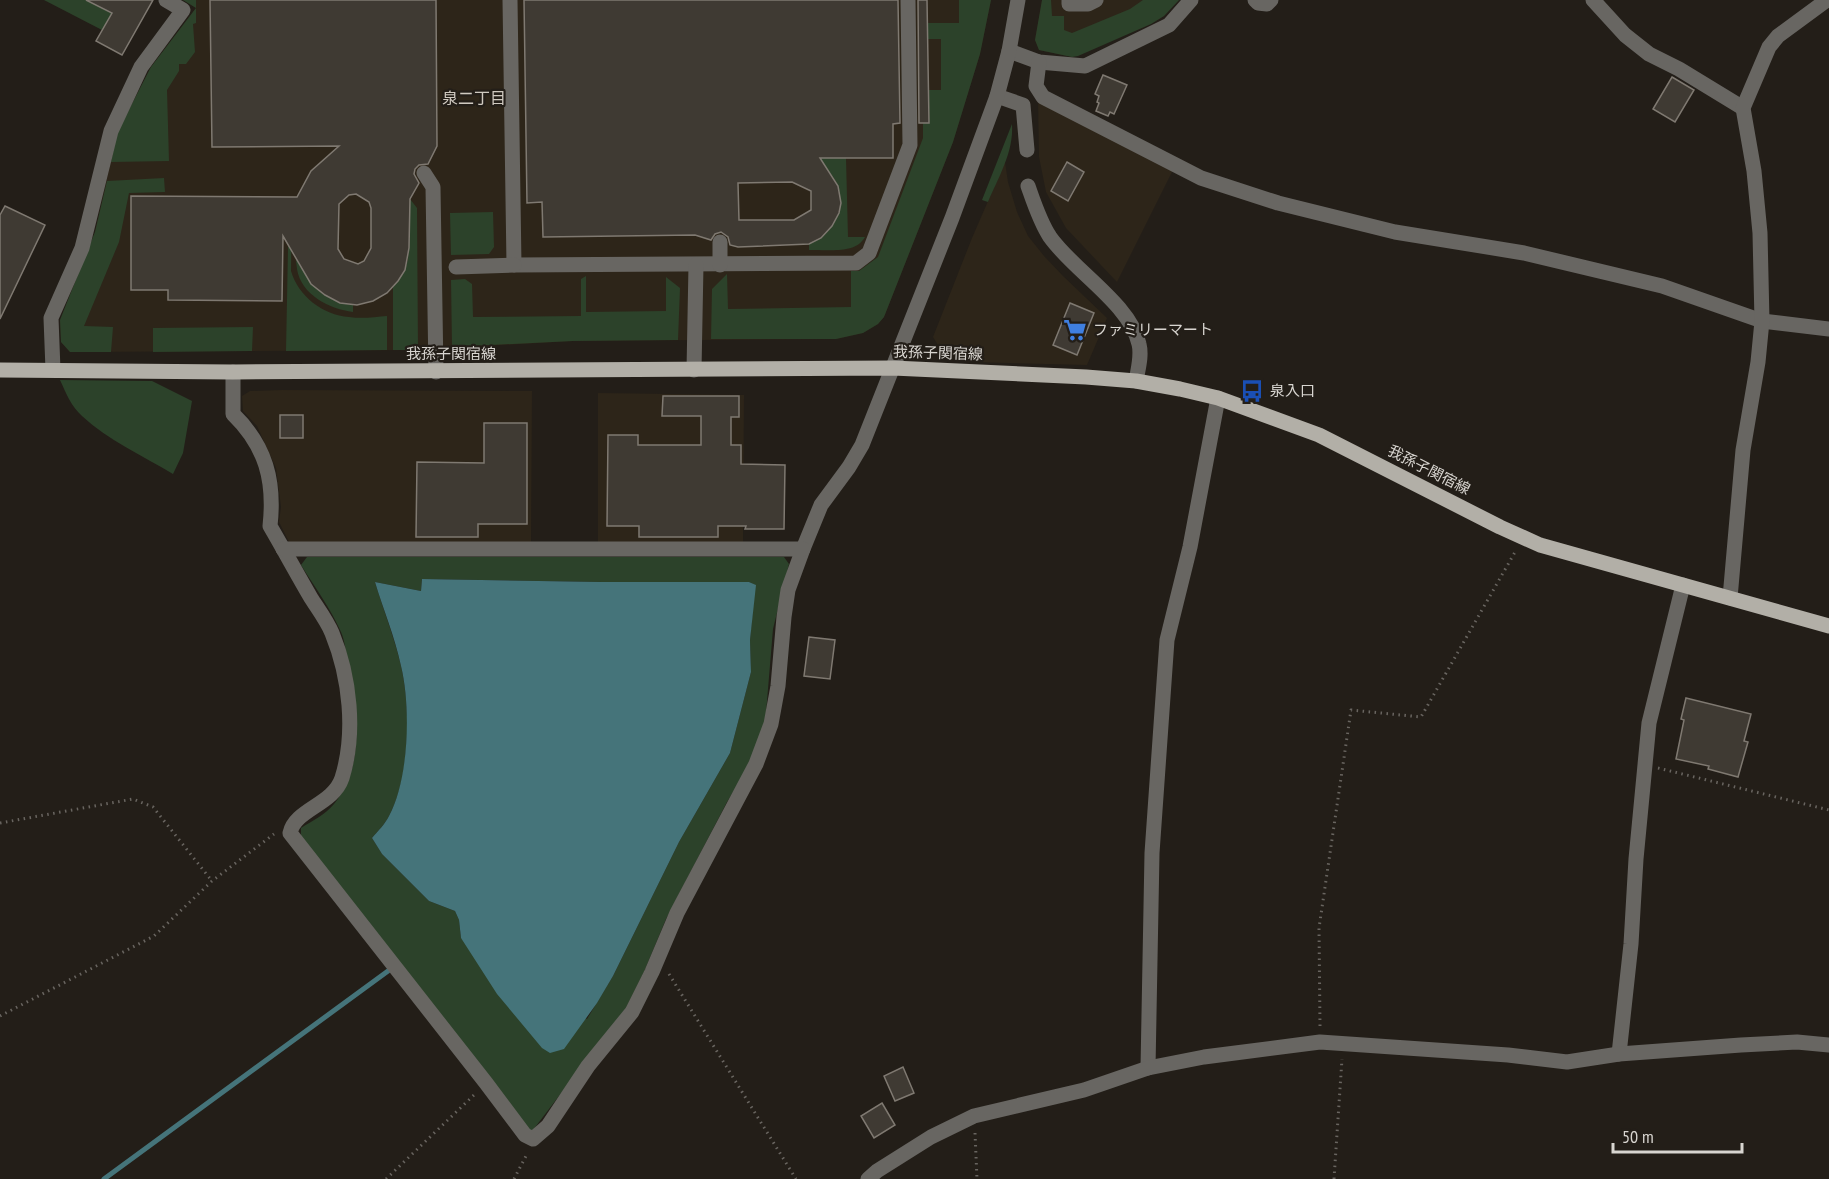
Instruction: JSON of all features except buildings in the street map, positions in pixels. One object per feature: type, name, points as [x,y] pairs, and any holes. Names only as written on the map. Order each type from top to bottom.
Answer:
[{"type":"main road","name":"我孫子関宿線","points":[[0,370],[436,372],[894,368],[1136,381],[1218,398],[1319,435],[1540,545],[1829,626]]},
{"type":"street","points":[[53,370],[51,318],[82,248],[111,131],[141,67],[183,10],[166,0]]},
{"type":"street","points":[[510,0],[514,266]]},
{"type":"street","points":[[456,267],[856,262],[869,253],[910,145],[908,0]]},
{"type":"street","points":[[234,372],[233,414],[253,436],[269,470],[272,509],[270,526],[332,633],[346,681],[350,731],[341,780],[335,792],[291,827],[291,837],[525,1135],[533,1139],[548,1126],[588,1066],[632,1012],[677,913],[756,764],[771,724],[778,686],[788,590],[821,506],[862,445],[894,368],[997,96],[1009,51],[1018,0]]},
{"type":"street","points":[[1069,0],[1069,4],[1088,4],[1096,0]]},
{"type":"street","points":[[1009,51],[1039,62],[1085,66],[1169,25],[1191,0]]},
{"type":"street","points":[[1255,0],[1258,3],[1267,4],[1271,0]]},
{"type":"street","points":[[1593,0],[1625,35],[1649,54],[1679,69],[1743,108]]},
{"type":"street","points":[[1730,598],[1743,450],[1758,362],[1762,321],[1760,233],[1754,171],[1743,108],[1769,47],[1778,36],[1827,0]]},
{"type":"street","points":[[1039,62],[1035,86],[1043,97],[1201,178],[1278,203],[1395,232],[1524,253],[1662,286],[1762,321],[1829,329]]},
{"type":"street","points":[[997,96],[1023,105],[1027,150]]},
{"type":"street","points":[[424,173],[433,187],[436,372]]},
{"type":"street","points":[[1028,186],[1049,236],[1122,312],[1133,327],[1139,344],[1140,360],[1136,381]]},
{"type":"street","points":[[720,242],[720,265]]},
{"type":"street","points":[[694,370],[696,265]]},
{"type":"street","points":[[1148,1068],[1152,853],[1167,640],[1190,548],[1218,398]]},
{"type":"street","points":[[283,549],[803,549]]},
{"type":"street","points":[[1619,1054],[1631,944],[1649,723],[1683,585]]},
{"type":"street","points":[[868,1179],[931,1137],[974,1116],[1084,1090],[1148,1068],[1204,1057],[1320,1042],[1343,1042],[1567,1062],[1619,1054],[1797,1041],[1829,1045]]},
{"type":"path","points":[[1320,1042],[1319,928],[1351,710],[1421,717],[1523,537]]},
{"type":"path","points":[[1645,765],[1829,810]]},
{"type":"path","points":[[0,823],[133,799],[153,807],[212,881]]},
{"type":"path","points":[[0,1016],[154,936],[212,881],[277,832],[291,827]]},
{"type":"path","points":[[658,957],[796,1179]]},
{"type":"path","points":[[1334,1179],[1343,1042]]},
{"type":"path","points":[[386,1179],[486,1083]]},
{"type":"path","points":[[974,1116],[977,1179]]},
{"type":"path","points":[[513,1179],[533,1139]]},
{"type":"shaded area","points":[[183,0],[991,0],[980,54],[953,142],[884,317],[878,324],[863,333],[836,339],[573,341],[416,350],[70,352],[61,342],[60,320],[95,232],[117,133],[151,67],[196,8]]},
{"type":"shaded area","points":[[1042,0],[1179,0],[1164,16],[1151,24],[1072,57],[1039,50],[1035,40]]},
{"type":"shaded area","points":[[1038,98],[1174,168],[1117,282],[1066,228],[1046,192],[1039,157]]},
{"type":"shaded area","points":[[1005,162],[1017,212],[1028,236],[1063,276],[1107,318],[1087,365],[970,362],[948,355],[941,350],[933,337]]},
{"type":"shaded area","points":[[250,391],[532,391],[531,543],[289,542],[279,522],[281,507],[276,468],[257,426],[243,411],[242,396]]},
{"type":"shaded area","points":[[598,393],[744,395],[743,543],[598,543]]},
{"type":"green space","points":[[44,0],[108,0],[103,9],[112,13],[102,30]]},
{"type":"green space","points":[[183,0],[196,0],[196,8]]},
{"type":"green space","points":[[959,0],[991,0],[980,54],[953,142],[884,317],[878,324],[863,333],[836,339],[711,339],[712,289],[727,274],[728,309],[851,307],[851,271],[859,271],[878,257],[923,138],[923,123],[929,122],[929,90],[941,90],[941,39],[928,39],[927,23],[959,23]]},
{"type":"green space","points":[[1042,0],[1051,0],[1052,16],[1064,16],[1064,30],[1072,33],[1130,9],[1143,0],[1179,0],[1164,16],[1151,24],[1072,57],[1039,50],[1035,40]]},
{"type":"green space","points":[[196,8],[196,23],[193,24],[195,52],[186,64],[179,64],[179,71],[167,90],[169,161],[111,162],[117,133],[151,67]]},
{"type":"green space","points":[[1012,124],[1010,145],[1004,164],[988,202],[982,200]]},
{"type":"green space","points":[[806,158],[846,158],[848,237],[865,237],[855,246],[840,250],[809,250],[809,244],[827,232],[838,214],[840,193],[830,173]]},
{"type":"green space","points":[[164,178],[165,192],[129,193],[119,242],[84,326],[113,327],[111,352],[70,352],[61,342],[60,320],[95,232],[107,181]]},
{"type":"green space","points":[[289,197],[292,199],[291,271],[299,288],[313,303],[339,315],[359,318],[387,316],[387,350],[286,351]]},
{"type":"green space","points":[[410,199],[417,208],[418,350],[393,350],[393,287],[405,270],[408,259]]},
{"type":"green space","points":[[296,207],[298,241],[304,270],[320,292],[334,300],[353,305],[353,312],[326,304],[304,286],[297,269]]},
{"type":"green space","points":[[493,212],[494,247],[489,254],[451,255],[450,213]]},
{"type":"green space","points":[[586,276],[586,312],[666,311],[666,277],[680,288],[678,340],[573,341],[452,347],[451,280],[465,279],[472,284],[473,317],[581,316],[581,279]]},
{"type":"green space","points":[[253,327],[252,351],[153,352],[153,328]]},
{"type":"green space","points":[[60,380],[152,381],[192,401],[183,453],[173,474],[92,425],[75,408]]},
{"type":"green space","points":[[307,557],[784,557],[789,564],[773,629],[765,725],[753,759],[727,802],[666,919],[626,1008],[533,1130],[529,1131],[301,836],[301,828],[331,808],[344,789],[355,754],[356,717],[342,636],[337,623],[301,565]],"holes":[[[422,579],[749,582],[755,585],[750,640],[751,672],[730,753],[679,842],[613,976],[587,1019],[461,938],[459,920],[455,911],[429,901],[382,854],[372,838],[387,819],[396,800],[405,763],[407,742],[406,702],[401,666],[375,582],[421,591]]]},
{"type":"water","points":[[422,579],[749,582],[756,585],[750,640],[751,672],[730,753],[679,842],[613,976],[564,1049],[550,1053],[542,1048],[497,994],[461,938],[459,920],[455,911],[429,901],[382,854],[372,838],[387,819],[396,801],[404,763],[407,722],[401,666],[375,582],[421,591]]},
{"type":"waterway","points":[[104,1179],[388,971]]},
{"type":"place","name":"ファミリーマート","points":[[1075,330]]},
{"type":"place","name":"泉入口","points":[[1252,391]]},
{"type":"district","name":"泉二丁目","points":[[474,98]]}]
